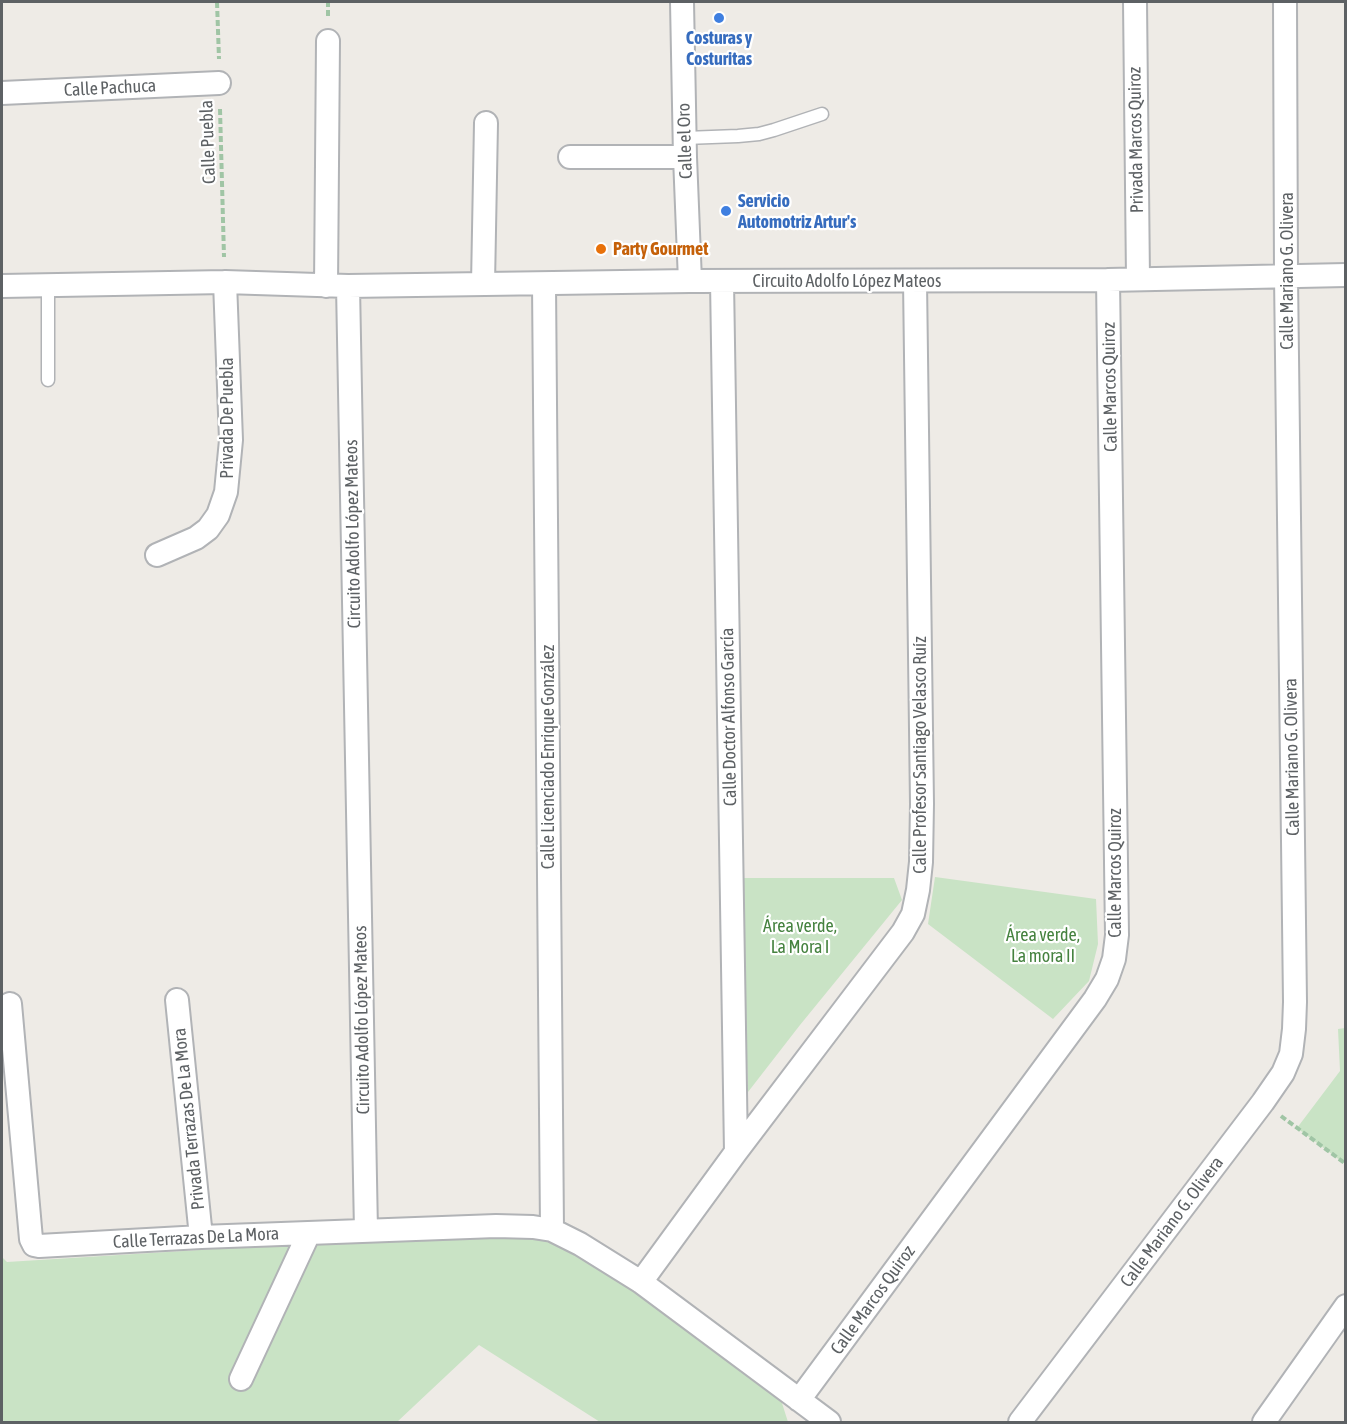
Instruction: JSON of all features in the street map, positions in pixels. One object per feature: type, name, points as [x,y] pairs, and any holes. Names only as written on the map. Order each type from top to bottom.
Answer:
[{"type":"street","name":"Calle el Oro","points":[[682,2],[690,281]]},
{"type":"street","name":"Privada Marcos Quiroz","points":[[1135,2],[1138,279]]},
{"type":"street","name":"Calle Mariano G. Olivera","points":[[1020,1422],[1263,1102],[1283,1073],[1291,1053],[1295,1002],[1286,2]]},
{"type":"street","points":[[328,41],[337,286]]},
{"type":"street","name":"Calle Pachuca","points":[[2,93],[219,83]]},
{"type":"street","points":[[483,284],[486,123]]},
{"type":"street","points":[[570,157],[685,147]]},
{"type":"street","name":"Circuito Adolfo López Mateos","points":[[2,286],[225,282],[337,286],[690,281],[1108,280],[1346,275]]},
{"type":"street","name":"Calle Marcos Quiroz","points":[[799,1400],[1095,999],[1107,979],[1113,959],[1117,935],[1108,280]]},
{"type":"street","name":"Calle Doctor Alfonso García","points":[[722,281],[736,1152]]},
{"type":"street","name":"Calle Profesor Santiago Velasco Ruíz","points":[[641,1282],[736,1152],[903,932],[913,914],[921,862],[922,804],[915,281]]},
{"type":"street","name":"Privada De Puebla","points":[[157,555],[196,538],[208,529],[218,515],[226,492],[231,440],[225,282]]},
{"type":"street","name":"Calle Licenciado Enrique González","points":[[544,284],[552,1230]]},
{"type":"street","name":"Circuito Adolfo López Mateos","points":[[337,286],[366,1231]]},
{"type":"street","name":"Privada Terrazas De La Mora","points":[[177,1000],[201,1237]]},
{"type":"street","name":"Calle Terrazas De La Mora","points":[[10,1004],[31,1239],[34,1245],[366,1231]]},
{"type":"street","points":[[366,1231],[496,1226],[552,1230],[580,1244],[641,1282],[829,1422]]},
{"type":"street","points":[[241,1379],[309,1233]]},
{"type":"street","points":[[1264,1422],[1346,1306]]},
{"type":"lane","points":[[685,147],[759,134],[822,114]]},
{"type":"lane","points":[[48,284],[48,380]]},
{"type":"path","name":"Calle Puebla","points":[[217,2],[225,282]]},
{"type":"path","points":[[1263,1102],[1346,1164]]},
{"type":"green space","name":"Área verde, La mora II","points":[[935,877],[1096,899],[1098,944],[1089,981],[1053,1019],[928,924]]},
{"type":"green space","name":"Área verde, La Mora I","points":[[741,878],[894,878],[902,900],[748,1092]]},
{"type":"green space","points":[[1346,1028],[1345,1164],[1297,1128],[1340,1071],[1338,1029]]},
{"type":"green space","points":[[536,1229],[627,1283],[781,1400],[788,1422],[600,1422],[479,1345],[397,1422],[2,1422],[2,1257],[7,1262]]},
{"type":"place","name":"Costuras y Costuritas","points":[[719,18]]},
{"type":"place","name":"Servicio Automotriz Artur's","points":[[726,211]]},
{"type":"place","name":"Party Gourmet","points":[[601,249]]}]
